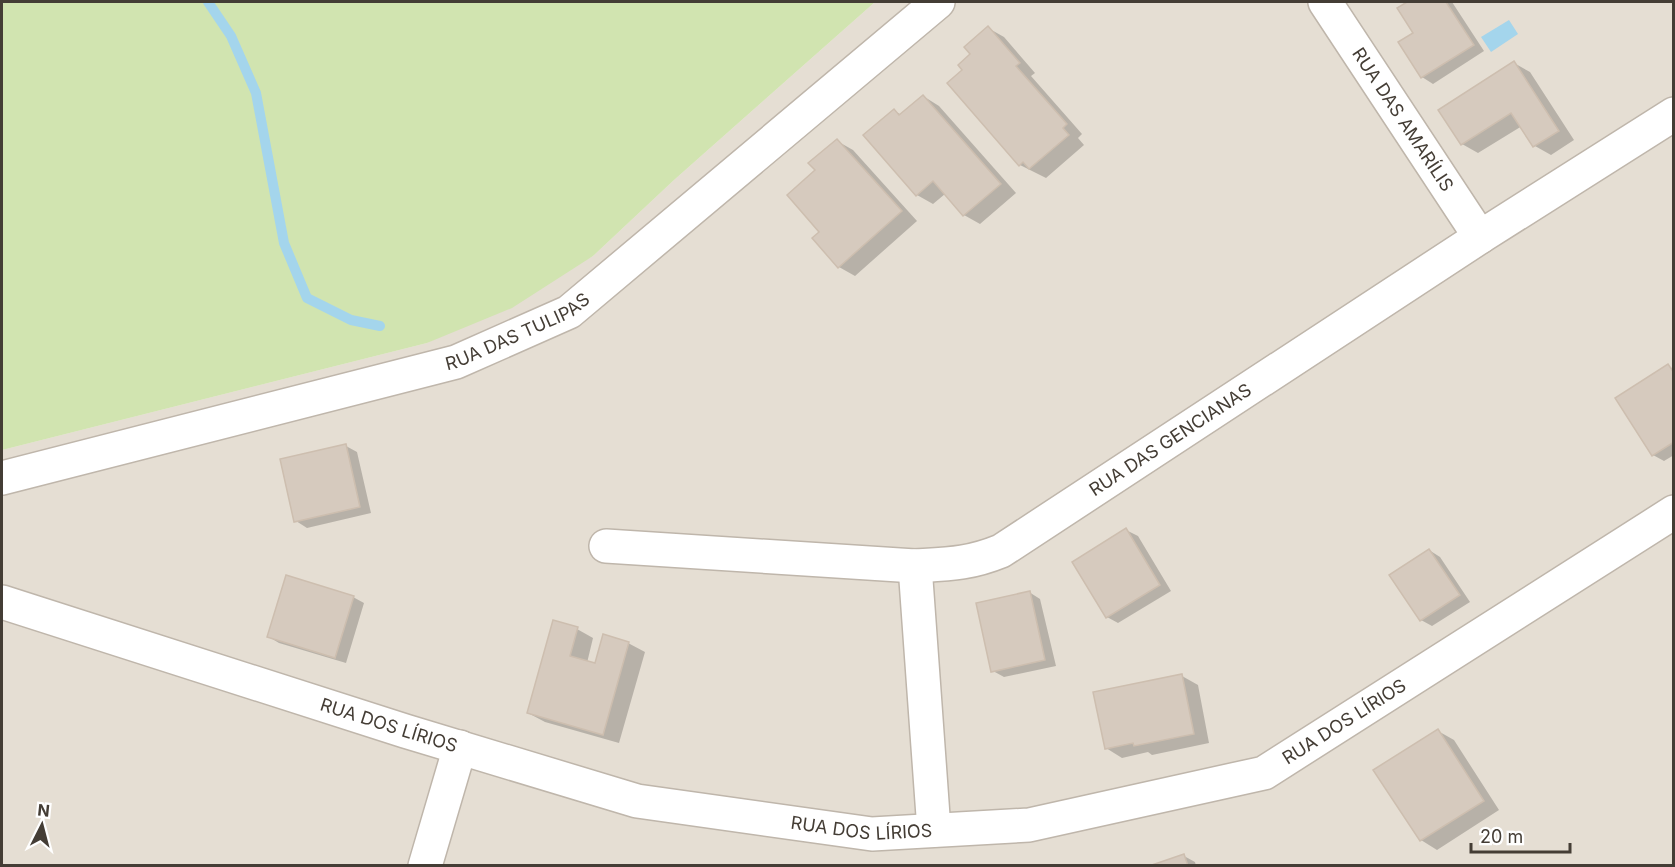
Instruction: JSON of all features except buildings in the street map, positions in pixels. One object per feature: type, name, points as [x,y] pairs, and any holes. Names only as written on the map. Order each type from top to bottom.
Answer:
[{"type":"street","name":"RUA DAS TULIPAS","points":[[2,478],[456,362],[569,312],[938,2]]},
{"type":"street","name":"RUA DAS AMARÍLIS","points":[[1339,7],[1480,237]]},
{"type":"street","name":"RUA DAS GENCIANAS","points":[[606,546],[915,566],[978,560],[1001,551],[1480,237],[1674,114]]},
{"type":"street","name":"RUA DOS LÍRIOS","points":[[2,602],[637,801],[872,834],[1029,825],[1264,773],[1674,512]]},
{"type":"street","points":[[915,566],[934,830]]},
{"type":"street","points":[[425,866],[460,747]]},
{"type":"shaded area","points":[[875,2],[1673,2],[1673,865],[2,865],[2,450],[427,343],[593,256],[674,180]]},
{"type":"green space","points":[[2,2],[875,2],[674,180],[593,256],[512,308],[427,343],[2,450]]},
{"type":"water","points":[[1509,20],[1518,34],[1491,52],[1481,37]]},
{"type":"waterway","points":[[208,2],[231,36],[256,93],[284,243],[307,298],[351,320],[380,326]]}]
